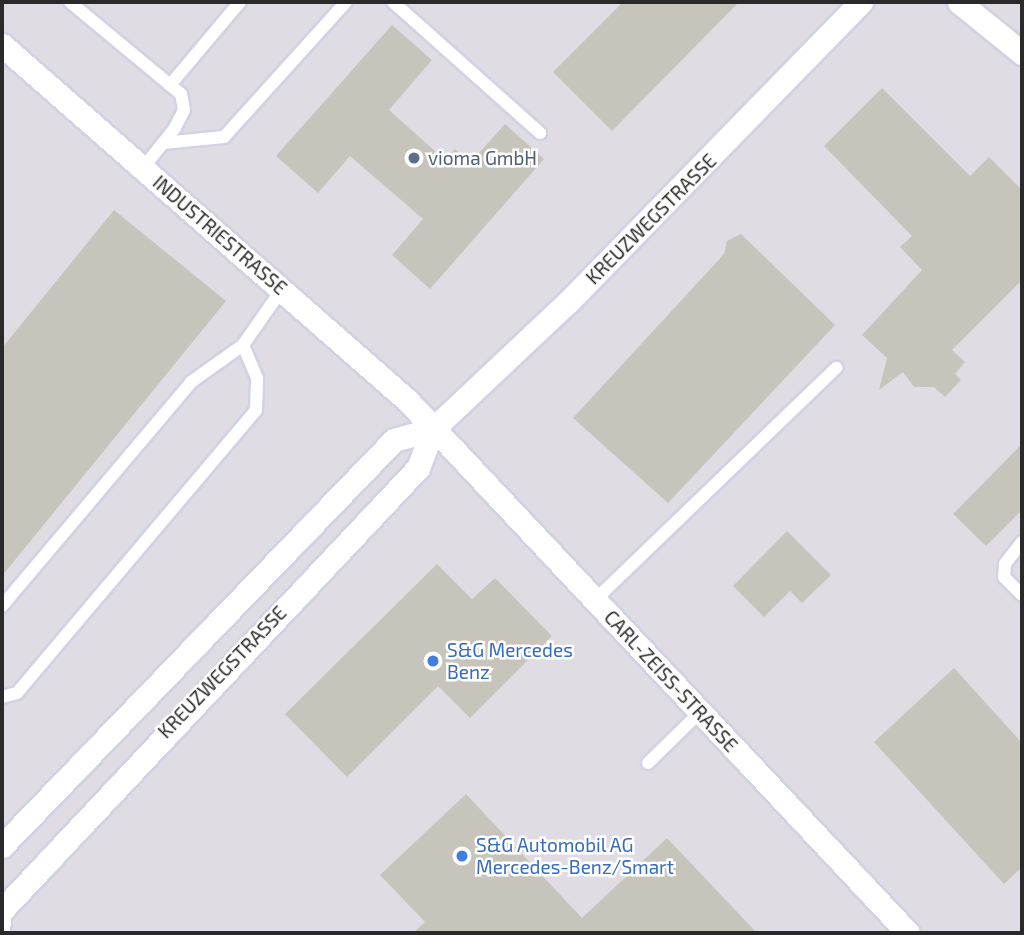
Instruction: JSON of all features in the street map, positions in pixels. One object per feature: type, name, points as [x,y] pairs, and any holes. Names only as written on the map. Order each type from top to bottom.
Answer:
[{"type":"street","name":"KREUZWEGSTRASSE","points":[[4,906],[418,468],[433,429],[578,292],[862,2]]},
{"type":"street","points":[[959,2],[1022,53]]},
{"type":"street","name":"INDUSTRIESTRASSE","points":[[2,45],[282,289],[433,429]]},
{"type":"street","name":"KREUZWEGSTRASSE","points":[[2,846],[394,440],[433,429]]},
{"type":"street","name":"CARL-ZEISS-STRASSE","points":[[433,429],[908,933]]},
{"type":"lane","points":[[70,2],[181,94],[184,110],[143,168]]},
{"type":"lane","points":[[170,85],[240,2]]},
{"type":"lane","points":[[163,143],[224,137],[346,2]]},
{"type":"lane","points":[[393,2],[540,133]]},
{"type":"lane","points":[[2,606],[191,382],[243,345],[282,289]]},
{"type":"lane","points":[[2,697],[17,693],[256,410],[257,378],[243,345]]},
{"type":"lane","points":[[595,600],[836,368]]},
{"type":"lane","points":[[1022,542],[1005,564],[1004,577],[1022,595]]},
{"type":"lane","points":[[648,763],[700,712]]},
{"type":"lane","points":[[4,906],[4,933]]},
{"type":"shaded area","points":[[2,2],[1022,2],[1022,933],[2,933]]},
{"type":"building","points":[[623,2],[739,2],[612,131],[553,72]]},
{"type":"building","points":[[392,25],[432,60],[389,110],[445,160],[455,149],[470,163],[505,124],[544,159],[430,289],[392,255],[423,219],[350,156],[318,193],[276,156]]},
{"type":"building","points":[[882,88],[970,176],[989,157],[1022,190],[1022,280],[952,350],[965,362],[955,374],[961,380],[945,397],[934,387],[914,387],[903,372],[879,390],[887,358],[862,335],[922,270],[900,247],[912,236],[824,146]]},
{"type":"building","points":[[114,210],[226,301],[2,576],[2,348]]},
{"type":"building","points":[[741,234],[835,325],[668,503],[573,418],[724,254],[727,241]]},
{"type":"building","points":[[1022,444],[1022,510],[986,546],[953,514]]},
{"type":"building","points":[[787,531],[831,575],[802,603],[790,591],[764,617],[733,586]]},
{"type":"building","name":"S&G Mercedes Benz","points":[[437,564],[472,599],[495,578],[552,636],[470,718],[438,686],[347,777],[285,714]]},
{"type":"building","points":[[954,668],[1022,743],[1022,867],[1004,884],[874,742]]},
{"type":"building","name":"S&G Automobil AG Mercedes-Benz/Smart","points":[[466,794],[582,918],[667,838],[757,933],[413,933],[425,922],[380,875]]},
{"type":"place","name":"vioma GmbH","points":[[414,158]]},
{"type":"place","name":"S&G Mercedes Benz","points":[[433,661]]},
{"type":"place","name":"S&G Automobil AG Mercedes-Benz/Smart","points":[[462,856]]}]
